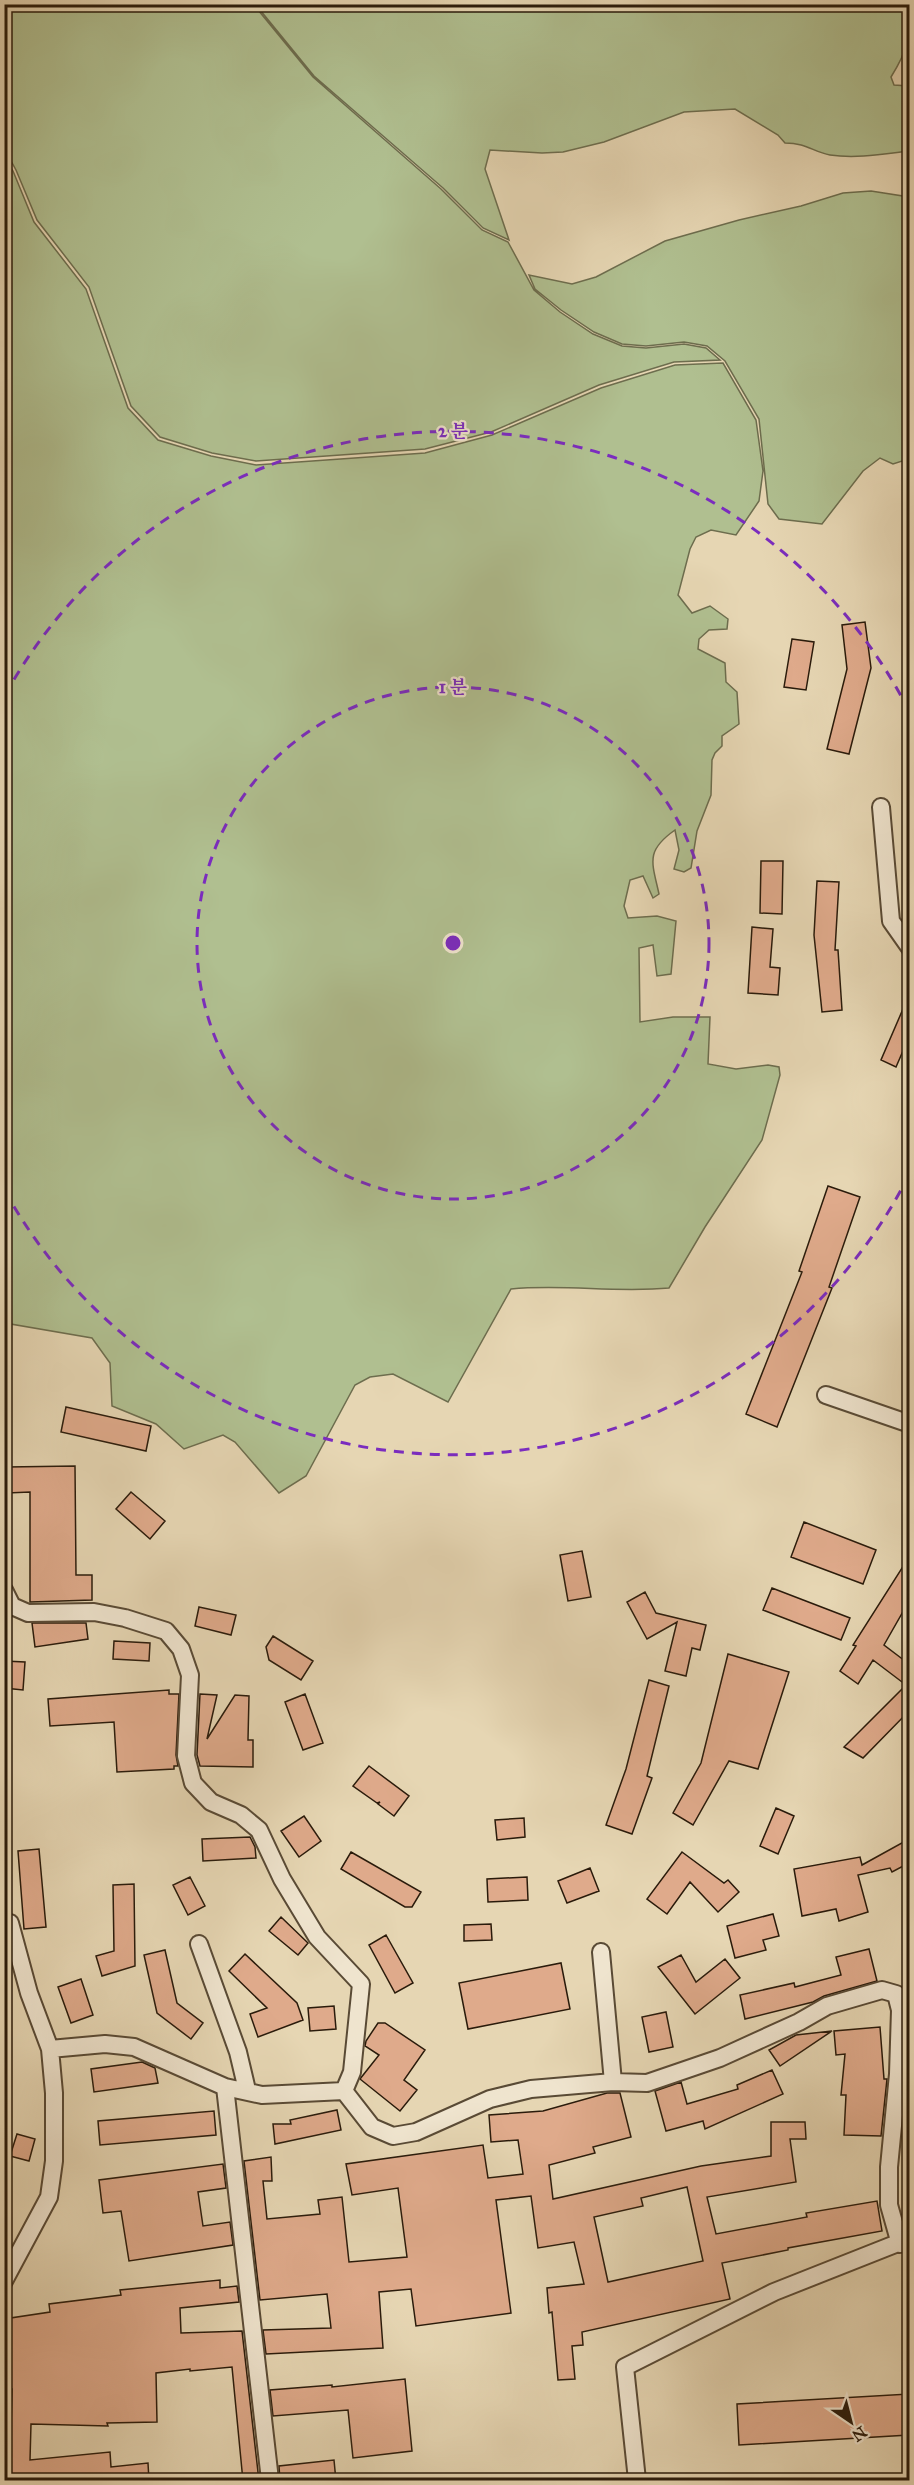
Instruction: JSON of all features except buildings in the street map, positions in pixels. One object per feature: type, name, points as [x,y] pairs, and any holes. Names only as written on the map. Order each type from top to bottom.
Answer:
[{"type":"street","points":[[880,807],[891,921],[909,948]]},
{"type":"street","points":[[826,1395],[909,1424]]},
{"type":"street","points":[[4,1590],[12,1606],[28,1613],[94,1612],[125,1618],[166,1631],[181,1649],[190,1675],[186,1756],[193,1783],[211,1802],[241,1815],[259,1830],[282,1880],[317,1937],[361,1984],[352,2072],[344,2091]]},
{"type":"street","points":[[4,1924],[10,1923],[29,1993],[50,2049],[54,2093],[54,2161],[49,2197],[4,2281]]},
{"type":"street","points":[[199,1944],[238,2052],[247,2091]]},
{"type":"street","points":[[602,1952],[613,2082]]},
{"type":"street","points":[[344,2091],[372,2127],[393,2136],[416,2132],[490,2099],[531,2088],[613,2082],[647,2083],[680,2073],[756,2042],[827,2006],[882,1990],[896,1994],[900,2010],[889,2186],[890,2205],[905,2241],[774,2292],[625,2367],[637,2481]]},
{"type":"street","points":[[50,2049],[105,2044],[134,2047],[225,2087],[262,2095],[344,2091]]},
{"type":"street","points":[[225,2087],[270,2481]]},
{"type":"green space","points":[[4,5],[254,5],[313,77],[441,189],[482,230],[508,242],[534,290],[560,312],[593,334],[622,346],[646,348],[684,344],[706,348],[720,360],[674,362],[599,385],[491,432],[425,449],[256,461],[212,453],[160,437],[131,406],[89,287],[37,220],[5,150]]},
{"type":"green space","points":[[256,5],[909,5],[909,26],[905,50],[891,77],[894,85],[909,86],[909,151],[860,156],[824,154],[799,144],[785,143],[778,135],[735,109],[684,112],[604,142],[563,152],[490,150],[485,169],[509,240],[483,228],[443,188],[314,76]]},
{"type":"green space","points":[[4,157],[13,171],[34,222],[86,289],[128,408],[158,440],[211,456],[256,465],[425,453],[492,435],[601,388],[675,365],[723,363],[756,420],[763,471],[759,501],[736,535],[711,530],[696,537],[690,549],[678,595],[692,613],[710,606],[728,619],[727,629],[709,630],[699,639],[698,649],[725,663],[726,682],[737,692],[739,724],[722,736],[722,746],[712,760],[711,795],[697,831],[691,868],[684,872],[674,869],[679,850],[675,830],[659,844],[653,858],[659,894],[653,898],[643,876],[630,880],[624,906],[628,918],[657,916],[676,921],[671,974],[657,976],[653,945],[639,948],[640,1022],[673,1017],[710,1017],[708,1064],[736,1069],[768,1065],[779,1067],[780,1075],[762,1140],[705,1227],[669,1288],[511,1289],[448,1402],[393,1374],[370,1377],[355,1385],[306,1476],[279,1493],[235,1442],[223,1435],[184,1449],[156,1424],[112,1406],[110,1363],[92,1338],[5,1323]]},
{"type":"green space","points":[[871,191],[909,197],[909,467],[902,461],[893,464],[880,458],[863,471],[822,524],[779,519],[768,504],[759,419],[725,361],[707,346],[684,342],[646,346],[622,344],[594,332],[535,289],[529,275],[572,284],[596,277],[665,241],[843,193]]}]
